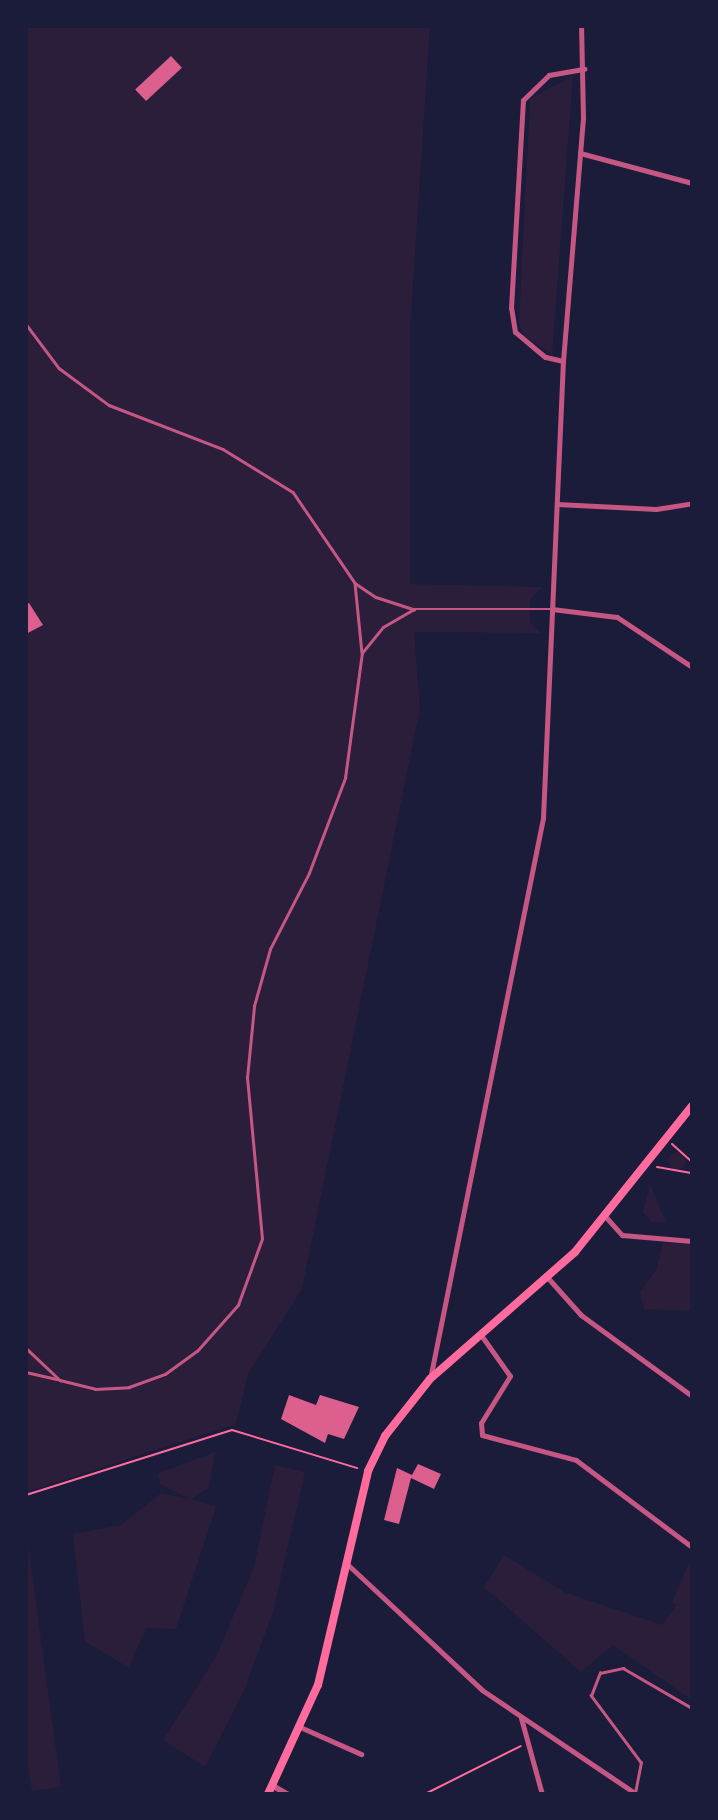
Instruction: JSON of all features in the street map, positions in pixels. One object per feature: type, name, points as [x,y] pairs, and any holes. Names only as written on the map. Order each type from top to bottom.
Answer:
[{"type":"main road","points":[[268,1794],[317,1685],[368,1471],[385,1436],[430,1379],[547,1277],[604,1215],[692,1106]]},
{"type":"street","points":[[430,1379],[543,818],[563,361],[580,153],[584,69],[581,26]]},
{"type":"street","points":[[563,361],[541,354],[515,331],[513,320],[523,100],[549,75],[584,69]]},
{"type":"street","points":[[580,153],[692,183]]},
{"type":"street","points":[[558,504],[656,509],[692,503]]},
{"type":"street","points":[[552,609],[624,620],[692,667]]},
{"type":"street","points":[[604,1215],[622,1235],[692,1241]]},
{"type":"street","points":[[547,1277],[581,1315],[692,1395]]},
{"type":"street","points":[[481,1335],[510,1376],[481,1423],[482,1434],[576,1460],[692,1547]]},
{"type":"street","points":[[346,1563],[521,1718],[635,1793]]},
{"type":"street","points":[[521,1718],[524,1744],[542,1794]]},
{"type":"street","points":[[300,1727],[361,1754]]},
{"type":"street","points":[[273,1786],[287,1794]]},
{"type":"lane","points":[[26,324],[59,368],[109,405],[223,449],[293,492],[355,583],[362,653],[345,778],[309,873],[270,949],[254,1006],[247,1078],[263,1208],[247,1287],[228,1321],[165,1374],[110,1390],[26,1372]]},
{"type":"lane","points":[[355,583],[414,609],[552,609]]},
{"type":"lane","points":[[362,653],[383,627],[414,609]]},
{"type":"lane","points":[[26,1348],[60,1380]]},
{"type":"lane","points":[[635,1793],[641,1763],[591,1696],[600,1672],[623,1668],[692,1708]]},
{"type":"path","points":[[667,1138],[692,1162]]},
{"type":"path","points":[[646,1165],[692,1173]]},
{"type":"path","points":[[26,1495],[232,1430],[368,1471]]},
{"type":"path","points":[[425,1794],[524,1744]]},
{"type":"shaded area","points":[[26,26],[430,26],[410,329],[410,584],[542,587],[530,600],[530,622],[540,633],[414,632],[420,709],[302,1289],[248,1374],[236,1424],[26,1492]]},
{"type":"shaded area","points":[[573,75],[552,355],[524,336],[519,323],[530,99]]},
{"type":"shaded area","points":[[677,1152],[683,1155],[686,1161],[683,1167],[677,1170],[671,1167],[668,1161],[671,1155]]},
{"type":"shaded area","points":[[650,1185],[666,1222],[652,1222],[643,1212]]},
{"type":"shaded area","points":[[663,1243],[692,1244],[692,1311],[644,1309],[640,1292],[656,1270]]},
{"type":"shaded area","points":[[215,1452],[209,1488],[192,1499],[216,1507],[176,1629],[146,1628],[129,1668],[85,1641],[73,1534],[121,1525],[161,1493],[189,1499],[160,1484],[157,1474]]},
{"type":"shaded area","points":[[275,1465],[305,1472],[273,1612],[244,1691],[205,1767],[163,1740],[216,1657],[254,1567]]},
{"type":"shaded area","points":[[26,1529],[61,1787],[32,1791],[26,1756]]},
{"type":"shaded area","points":[[504,1555],[564,1592],[662,1625],[677,1605],[672,1602],[692,1556],[692,1700],[613,1645],[581,1672],[484,1587]]},
{"type":"building","points":[[171,56],[182,68],[146,101],[135,89]]},
{"type":"building","points":[[29,603],[43,625],[26,634],[26,604]]},
{"type":"building","points":[[289,1395],[316,1405],[320,1395],[359,1407],[344,1439],[328,1434],[325,1443],[281,1419]]},
{"type":"building","points":[[418,1464],[441,1474],[434,1489],[411,1478],[399,1524],[384,1520],[397,1468],[412,1475]]}]
